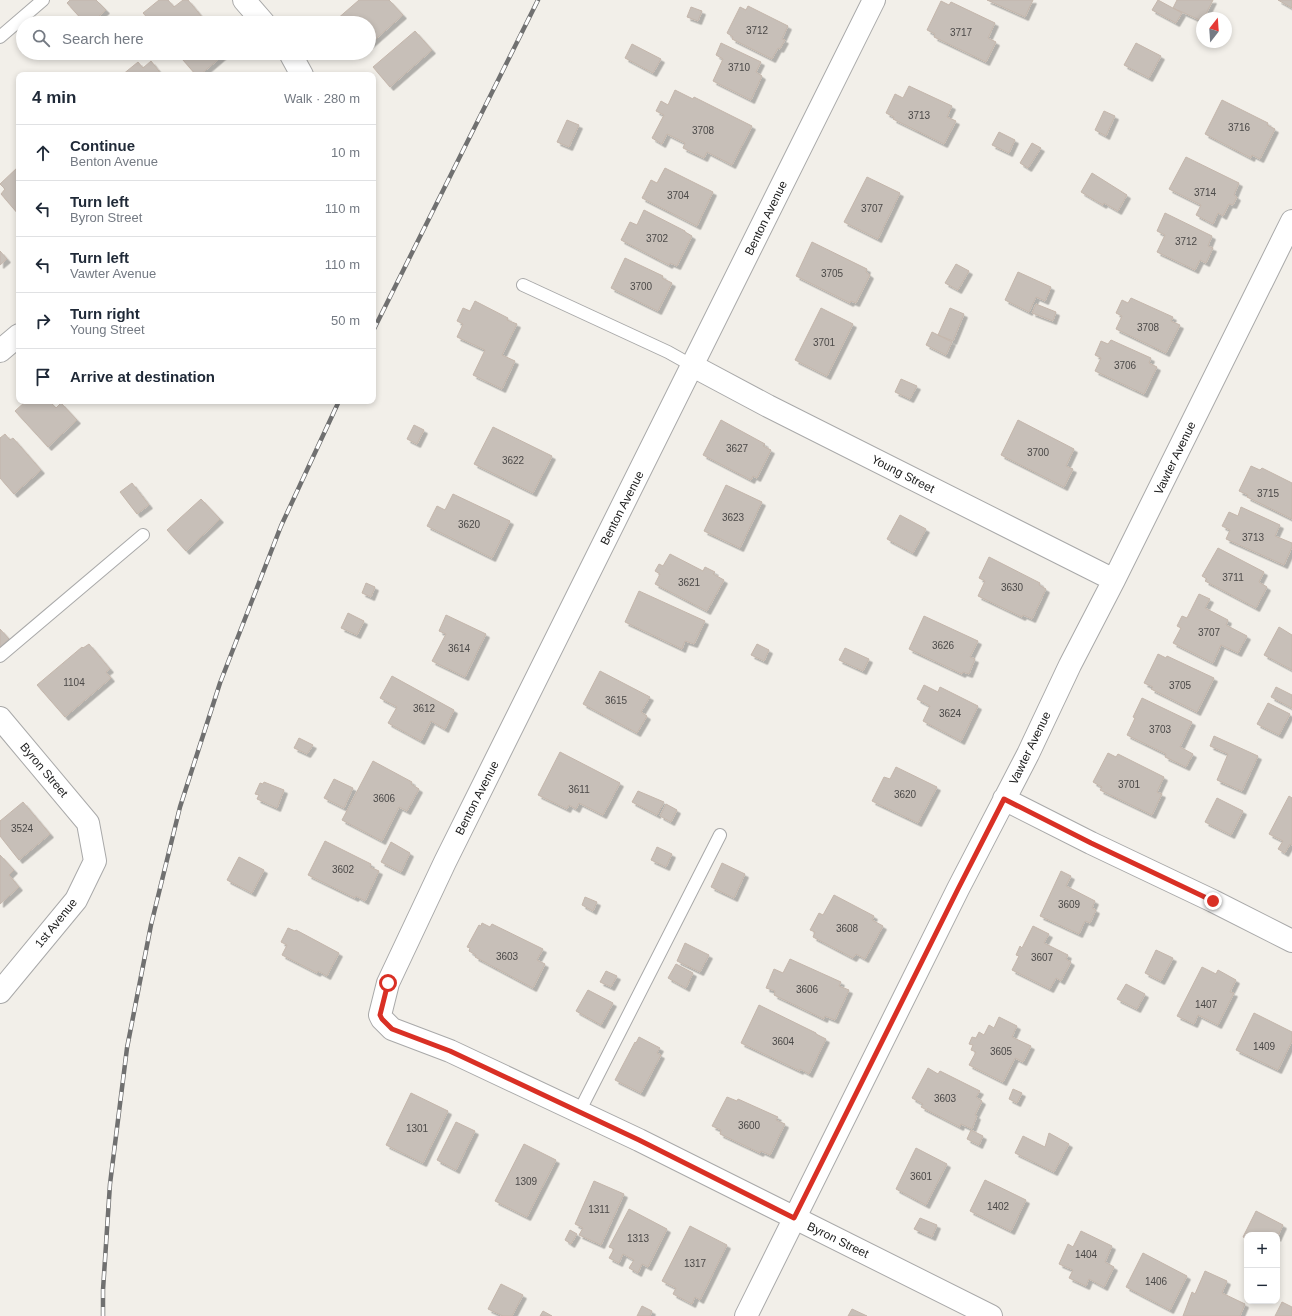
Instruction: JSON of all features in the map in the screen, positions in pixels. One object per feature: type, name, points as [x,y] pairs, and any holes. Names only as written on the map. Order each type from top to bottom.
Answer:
[{"type":"street","points":[[244,0],[258,16]]},
{"type":"street","name":"Benton Avenue","points":[[382,1019],[380,1015],[388,983],[449,855],[874,0]]},
{"type":"street","points":[[294,60],[301,72]]},
{"type":"street","name":"Vawter Avenue","points":[[746,1316],[958,889],[1028,754],[1070,664],[1114,580],[1292,221]]},
{"type":"street","points":[[0,352],[16,338]]},
{"type":"street","name":"Young Street","points":[[693,366],[768,406],[1114,580]]},
{"type":"street","name":"Byron Street","points":[[0,718],[88,823]]},
{"type":"street","points":[[1004,799],[1292,941]]},
{"type":"street","name":"1st Avenue","points":[[0,992],[76,900],[96,861],[88,823]]},
{"type":"street","name":"Byron Street","points":[[382,1019],[392,1029],[450,1051],[646,1144],[991,1316]]},
{"type":"lane","points":[[24,16],[43,0]]},
{"type":"lane","points":[[0,36],[16,23]]},
{"type":"lane","points":[[523,285],[668,352],[693,366]]},
{"type":"lane","points":[[0,656],[143,535]]},
{"type":"lane","points":[[579,1112],[720,835]]},
{"type":"building","points":[[70,0],[96,0],[106,10],[99,16],[79,16],[67,3]]},
{"type":"building","points":[[159,0],[168,0],[174,7],[183,0],[188,0],[201,16],[146,16],[143,13]]},
{"type":"building","points":[[359,0],[389,0],[403,15],[376,39],[376,16],[341,16]]},
{"type":"building","points":[[987,0],[1033,0],[1025,17]]},
{"type":"building","points":[[1158,0],[1182,13],[1176,23],[1152,10]]},
{"type":"building","points":[[1177,0],[1213,0],[1207,12],[1196,12],[1196,18],[1173,8]]},
{"type":"building","points":[[1278,0],[1292,0],[1292,8]]},
{"type":"building","points":[[941,1],[949,5],[951,2],[995,23],[988,38],[996,42],[986,62],[934,37],[935,34],[927,30]]},
{"type":"building","points":[[748,6],[788,26],[782,39],[785,40],[780,49],[778,48],[772,59],[732,39],[733,37],[727,33],[740,7],[746,10]]},
{"type":"building","points":[[691,7],[702,11],[698,21],[687,17]]},
{"type":"building","points":[[415,31],[432,50],[390,87],[373,67]]},
{"type":"building","points":[[721,43],[761,62],[756,72],[762,76],[751,100],[713,81],[723,59],[716,55]]},
{"type":"building","points":[[1136,43],[1161,56],[1149,78],[1124,65]]},
{"type":"building","points":[[632,44],[661,59],[653,73],[625,58]]},
{"type":"building","points":[[183,60],[218,60],[204,72],[193,72]]},
{"type":"building","points":[[151,61],[160,72],[126,72],[138,62],[143,68]]},
{"type":"building","points":[[909,86],[952,106],[947,117],[956,121],[944,144],[893,119],[894,117],[886,113],[895,94],[903,98]]},
{"type":"building","points":[[675,90],[693,99],[694,97],[752,126],[732,165],[707,152],[704,158],[683,148],[685,143],[667,134],[662,144],[652,138],[664,115],[656,111],[661,101],[668,105]]},
{"type":"building","points":[[1222,100],[1268,123],[1267,125],[1275,129],[1260,159],[1252,155],[1251,158],[1205,134]]},
{"type":"building","points":[[1104,111],[1115,116],[1106,136],[1095,130]]},
{"type":"building","points":[[567,120],[579,125],[569,147],[557,142]]},
{"type":"building","points":[[999,132],[1015,140],[1009,153],[992,145]]},
{"type":"building","points":[[1032,143],[1041,148],[1028,168],[1020,163]]},
{"type":"building","points":[[1186,157],[1239,183],[1234,195],[1237,197],[1233,205],[1229,204],[1223,216],[1218,213],[1213,224],[1196,215],[1201,205],[1169,189]]},
{"type":"building","points":[[665,168],[713,192],[697,226],[642,198],[651,180],[657,183]]},
{"type":"building","points":[[16,169],[16,212],[1,194],[5,189],[0,184]]},
{"type":"building","points":[[1092,173],[1127,195],[1118,211],[1104,203],[1103,205],[1081,192]]},
{"type":"building","points":[[867,177],[900,193],[878,239],[844,222]]},
{"type":"building","points":[[644,210],[692,236],[677,266],[670,263],[669,265],[621,240],[630,222],[637,225]]},
{"type":"building","points":[[1165,213],[1212,236],[1208,246],[1213,248],[1206,263],[1200,260],[1195,270],[1157,252],[1165,235],[1157,231]]},
{"type":"building","points":[[812,242],[867,269],[866,272],[870,275],[856,303],[851,301],[850,303],[796,276]]},
{"type":"building","points":[[0,251],[7,259],[0,265]]},
{"type":"building","points":[[625,258],[663,276],[662,278],[672,283],[658,311],[611,288]]},
{"type":"building","points":[[956,264],[969,271],[958,290],[945,283]]},
{"type":"building","points":[[1018,272],[1051,287],[1045,301],[1036,297],[1029,312],[1005,300]]},
{"type":"building","points":[[1131,298],[1173,317],[1171,321],[1180,325],[1166,353],[1116,329],[1122,316],[1116,313],[1122,300],[1128,303]]},
{"type":"building","points":[[475,301],[508,318],[507,320],[517,324],[502,355],[515,361],[502,389],[473,375],[485,350],[457,337],[463,324],[457,321],[463,308],[470,311]]},
{"type":"building","points":[[1036,304],[1056,312],[1053,321],[1032,313]]},
{"type":"building","points":[[821,308],[853,324],[827,376],[795,360]]},
{"type":"building","points":[[950,308],[964,314],[953,341],[938,335]]},
{"type":"building","points":[[932,332],[952,342],[946,355],[926,345]]},
{"type":"building","points":[[1111,340],[1151,358],[1149,363],[1157,367],[1144,394],[1095,371],[1101,358],[1095,355],[1101,341],[1108,344]]},
{"type":"building","points":[[901,379],[917,386],[910,399],[895,392]]},
{"type":"building","points":[[23,404],[52,404],[56,408],[62,404],[77,420],[48,447],[15,411]]},
{"type":"building","points":[[721,420],[765,444],[763,446],[771,450],[757,478],[753,476],[751,480],[703,455]]},
{"type":"building","points":[[1018,420],[1074,449],[1066,466],[1073,469],[1064,487],[1001,455]]},
{"type":"building","points":[[414,425],[424,430],[417,444],[407,439]]},
{"type":"building","points":[[493,427],[552,456],[533,493],[474,464]]},
{"type":"building","points":[[5,434],[10,440],[13,438],[41,470],[14,494],[0,478],[0,438]]},
{"type":"building","points":[[1251,466],[1260,470],[1262,468],[1292,483],[1292,519],[1247,497],[1248,495],[1239,491]]},
{"type":"building","points":[[132,483],[149,505],[137,514],[120,492]]},
{"type":"building","points":[[726,485],[762,502],[740,548],[704,531]]},
{"type":"building","points":[[453,494],[510,521],[492,558],[427,526],[437,506],[445,510]]},
{"type":"building","points":[[201,499],[220,519],[186,551],[167,530]]},
{"type":"building","points":[[1241,507],[1280,525],[1275,536],[1292,543],[1292,547],[1284,565],[1226,539],[1230,530],[1222,526],[1229,512],[1238,516]]},
{"type":"building","points":[[900,515],[926,529],[913,553],[887,539]]},
{"type":"building","points":[[1218,548],[1264,572],[1259,582],[1267,587],[1256,608],[1205,581],[1207,579],[1202,576]]},
{"type":"building","points":[[670,554],[703,571],[705,567],[715,572],[713,574],[724,580],[707,611],[655,584],[660,574],[655,571],[659,564],[663,566]]},
{"type":"building","points":[[989,557],[1040,583],[1039,585],[1046,589],[1032,619],[1023,615],[1022,617],[978,596],[985,581],[979,578]]},
{"type":"building","points":[[366,583],[375,587],[371,597],[362,593]]},
{"type":"building","points":[[639,591],[705,621],[694,644],[685,641],[682,649],[625,622]]},
{"type":"building","points":[[1199,594],[1210,599],[1205,608],[1228,620],[1226,625],[1247,636],[1238,653],[1221,645],[1213,663],[1173,643],[1181,628],[1177,626],[1182,616],[1187,618]]},
{"type":"building","points":[[348,613],[364,621],[357,635],[341,628]]},
{"type":"building","points":[[446,615],[486,634],[465,677],[432,661],[446,634],[439,631]]},
{"type":"building","points":[[924,616],[978,641],[970,657],[975,659],[969,674],[963,672],[962,674],[909,649]]},
{"type":"building","points":[[1279,627],[1292,635],[1292,670],[1264,655]]},
{"type":"building","points":[[0,629],[9,639],[0,647]]},
{"type":"building","points":[[89,644],[110,669],[106,672],[111,678],[65,717],[37,685],[82,647],[83,648]]},
{"type":"building","points":[[757,644],[769,650],[764,661],[751,655]]},
{"type":"building","points":[[845,648],[869,659],[863,671],[839,660]]},
{"type":"building","points":[[1158,654],[1166,658],[1167,656],[1214,678],[1197,712],[1151,689],[1153,687],[1144,683]]},
{"type":"building","points":[[600,671],[650,697],[641,712],[647,716],[637,733],[583,704]]},
{"type":"building","points":[[392,676],[454,710],[445,729],[431,721],[421,741],[388,723],[397,707],[380,698]]},
{"type":"building","points":[[924,685],[938,692],[940,687],[978,706],[961,741],[923,721],[930,706],[917,699]]},
{"type":"building","points":[[1276,687],[1292,695],[1292,708],[1271,697]]},
{"type":"building","points":[[1142,698],[1192,722],[1180,747],[1193,754],[1186,767],[1165,757],[1166,754],[1127,735],[1135,718],[1133,717]]},
{"type":"building","points":[[1268,703],[1290,714],[1279,735],[1257,724]]},
{"type":"building","points":[[1214,736],[1258,756],[1242,791],[1217,780],[1228,754],[1210,746]]},
{"type":"building","points":[[299,738],[313,745],[307,754],[294,748]]},
{"type":"building","points":[[560,752],[620,783],[603,815],[579,803],[576,809],[569,805],[567,809],[538,795]]},
{"type":"building","points":[[1108,753],[1116,757],[1118,754],[1164,777],[1157,792],[1162,794],[1152,815],[1100,790],[1102,787],[1093,782]]},
{"type":"building","points":[[373,761],[412,782],[411,784],[419,789],[407,811],[399,807],[382,841],[342,820]]},
{"type":"building","points":[[896,767],[937,787],[918,823],[872,801],[884,777],[890,779]]},
{"type":"building","points":[[334,779],[353,788],[344,808],[324,798]]},
{"type":"building","points":[[264,782],[284,790],[277,808],[257,799],[259,795],[255,794],[260,783],[263,784]]},
{"type":"building","points":[[638,791],[664,802],[657,815],[632,802]]},
{"type":"building","points":[[1289,796],[1292,798],[1292,845],[1290,844],[1285,853],[1278,849],[1283,841],[1269,834]]},
{"type":"building","points":[[1217,798],[1243,811],[1231,835],[1205,822]]},
{"type":"building","points":[[23,802],[50,834],[19,860],[0,836],[0,821]]},
{"type":"building","points":[[666,804],[677,810],[671,822],[660,816]]},
{"type":"building","points":[[325,841],[371,864],[370,867],[379,871],[365,901],[356,896],[355,898],[308,875]]},
{"type":"building","points":[[391,842],[410,853],[401,872],[381,862]]},
{"type":"building","points":[[657,847],[672,854],[666,867],[651,860]]},
{"type":"building","points":[[0,855],[14,870],[9,875],[19,887],[0,904]]},
{"type":"building","points":[[239,857],[264,870],[252,893],[227,880]]},
{"type":"building","points":[[722,863],[745,874],[734,898],[711,887]]},
{"type":"building","points":[[1061,871],[1071,876],[1066,886],[1095,901],[1092,908],[1096,910],[1090,923],[1085,921],[1079,934],[1040,916]]},
{"type":"building","points":[[834,895],[874,916],[872,920],[883,926],[865,959],[856,954],[853,958],[813,937],[815,932],[810,930],[819,913],[823,915]]},
{"type":"building","points":[[585,897],[597,902],[593,911],[582,905]]},
{"type":"building","points":[[482,923],[490,927],[492,924],[543,949],[537,960],[545,964],[533,988],[475,957],[476,955],[469,951],[470,948],[467,947],[479,925],[481,926]]},
{"type":"building","points":[[1033,926],[1049,934],[1044,943],[1068,955],[1066,959],[1071,962],[1061,981],[1056,978],[1050,989],[1012,970],[1019,956],[1016,955],[1020,946],[1022,948]]},
{"type":"building","points":[[288,928],[295,931],[296,930],[339,953],[327,976],[318,971],[317,973],[282,955],[287,945],[281,942]]},
{"type":"building","points":[[685,943],[709,955],[700,972],[677,961]]},
{"type":"building","points":[[1156,950],[1173,958],[1161,981],[1145,973]]},
{"type":"building","points":[[790,959],[841,982],[839,986],[849,990],[835,1020],[825,1016],[824,1019],[774,995],[775,991],[766,988],[774,969],[783,973]]},
{"type":"building","points":[[676,964],[693,973],[686,988],[668,978]]},
{"type":"building","points":[[1202,967],[1216,974],[1218,970],[1236,980],[1230,992],[1234,993],[1218,1025],[1198,1015],[1194,1024],[1177,1016]]},
{"type":"building","points":[[606,971],[617,976],[611,987],[600,982]]},
{"type":"building","points":[[1126,984],[1145,994],[1137,1009],[1117,999]]},
{"type":"building","points":[[588,990],[613,1003],[601,1025],[576,1011]]},
{"type":"building","points":[[759,1005],[826,1039],[809,1074],[741,1043]]},
{"type":"building","points":[[1254,1013],[1292,1032],[1292,1041],[1278,1070],[1236,1050]]},
{"type":"building","points":[[999,1017],[1017,1026],[1012,1037],[1031,1046],[1023,1062],[1015,1058],[1003,1082],[969,1065],[976,1052],[971,1050],[973,1045],[969,1044],[972,1037],[976,1038],[979,1032],[984,1035],[989,1025],[994,1028]]},
{"type":"building","points":[[639,1037],[660,1048],[657,1053],[661,1055],[641,1093],[615,1080]]},
{"type":"building","points":[[928,1068],[938,1074],[940,1071],[980,1091],[976,1097],[982,1101],[975,1115],[977,1116],[972,1129],[961,1124],[960,1127],[921,1107],[923,1104],[912,1098]]},
{"type":"building","points":[[1013,1089],[1022,1093],[1017,1103],[1009,1099]]},
{"type":"building","points":[[411,1093],[448,1111],[423,1163],[386,1145]]},
{"type":"building","points":[[727,1097],[737,1101],[738,1099],[778,1117],[776,1120],[785,1124],[770,1155],[761,1151],[760,1153],[720,1134],[721,1130],[712,1126]]},
{"type":"building","points":[[456,1122],[475,1131],[456,1170],[437,1160]]},
{"type":"building","points":[[971,1130],[983,1136],[979,1145],[967,1139]]},
{"type":"building","points":[[1049,1133],[1069,1144],[1054,1172],[1015,1153],[1023,1136],[1045,1147]]},
{"type":"building","points":[[524,1144],[556,1160],[527,1217],[495,1201]]},
{"type":"building","points":[[916,1148],[947,1164],[926,1205],[896,1189]]},
{"type":"building","points":[[985,1180],[1026,1200],[1011,1231],[970,1211]]},
{"type":"building","points":[[594,1181],[624,1194],[601,1245],[579,1235],[583,1228],[575,1224]]},
{"type":"building","points":[[629,1209],[667,1229],[648,1267],[642,1264],[638,1273],[629,1268],[634,1260],[623,1254],[619,1263],[609,1258],[614,1249],[609,1247]]},
{"type":"building","points":[[1256,1211],[1283,1225],[1280,1232],[1246,1232]]},
{"type":"building","points":[[920,1218],[937,1225],[932,1237],[914,1229]]},
{"type":"building","points":[[690,1226],[727,1245],[700,1300],[695,1297],[692,1304],[673,1294],[676,1288],[662,1281]]},
{"type":"building","points":[[570,1230],[577,1234],[571,1244],[565,1240]]},
{"type":"building","points":[[1081,1231],[1112,1246],[1105,1262],[1114,1267],[1104,1287],[1089,1279],[1086,1286],[1069,1278],[1073,1270],[1059,1264],[1068,1244],[1073,1247]]},
{"type":"building","points":[[1143,1253],[1187,1276],[1170,1310],[1126,1287]]},
{"type":"building","points":[[1205,1271],[1227,1281],[1222,1293],[1245,1304],[1240,1316],[1183,1316],[1192,1292],[1195,1294]]},
{"type":"building","points":[[501,1284],[523,1295],[512,1316],[503,1316],[488,1309]]},
{"type":"building","points":[[1282,1302],[1292,1307],[1292,1316],[1275,1316]]},
{"type":"building","points":[[642,1306],[652,1311],[650,1316],[637,1316]]},
{"type":"building","points":[[852,1309],[867,1316],[848,1316]]},
{"type":"building","points":[[543,1311],[552,1316],[540,1316]]},
{"type":"railway","points":[[376,325],[538,0]]},
{"type":"railway","points":[[103,1316],[103,1290],[110,1184],[127,1048],[151,925],[180,807],[220,683],[281,526],[338,404]]},
{"type":"route","points":[[388,983],[380,1015],[392,1029],[450,1051],[639,1140],[794,1218],[1004,799],[1091,843],[1213,901]]}]
